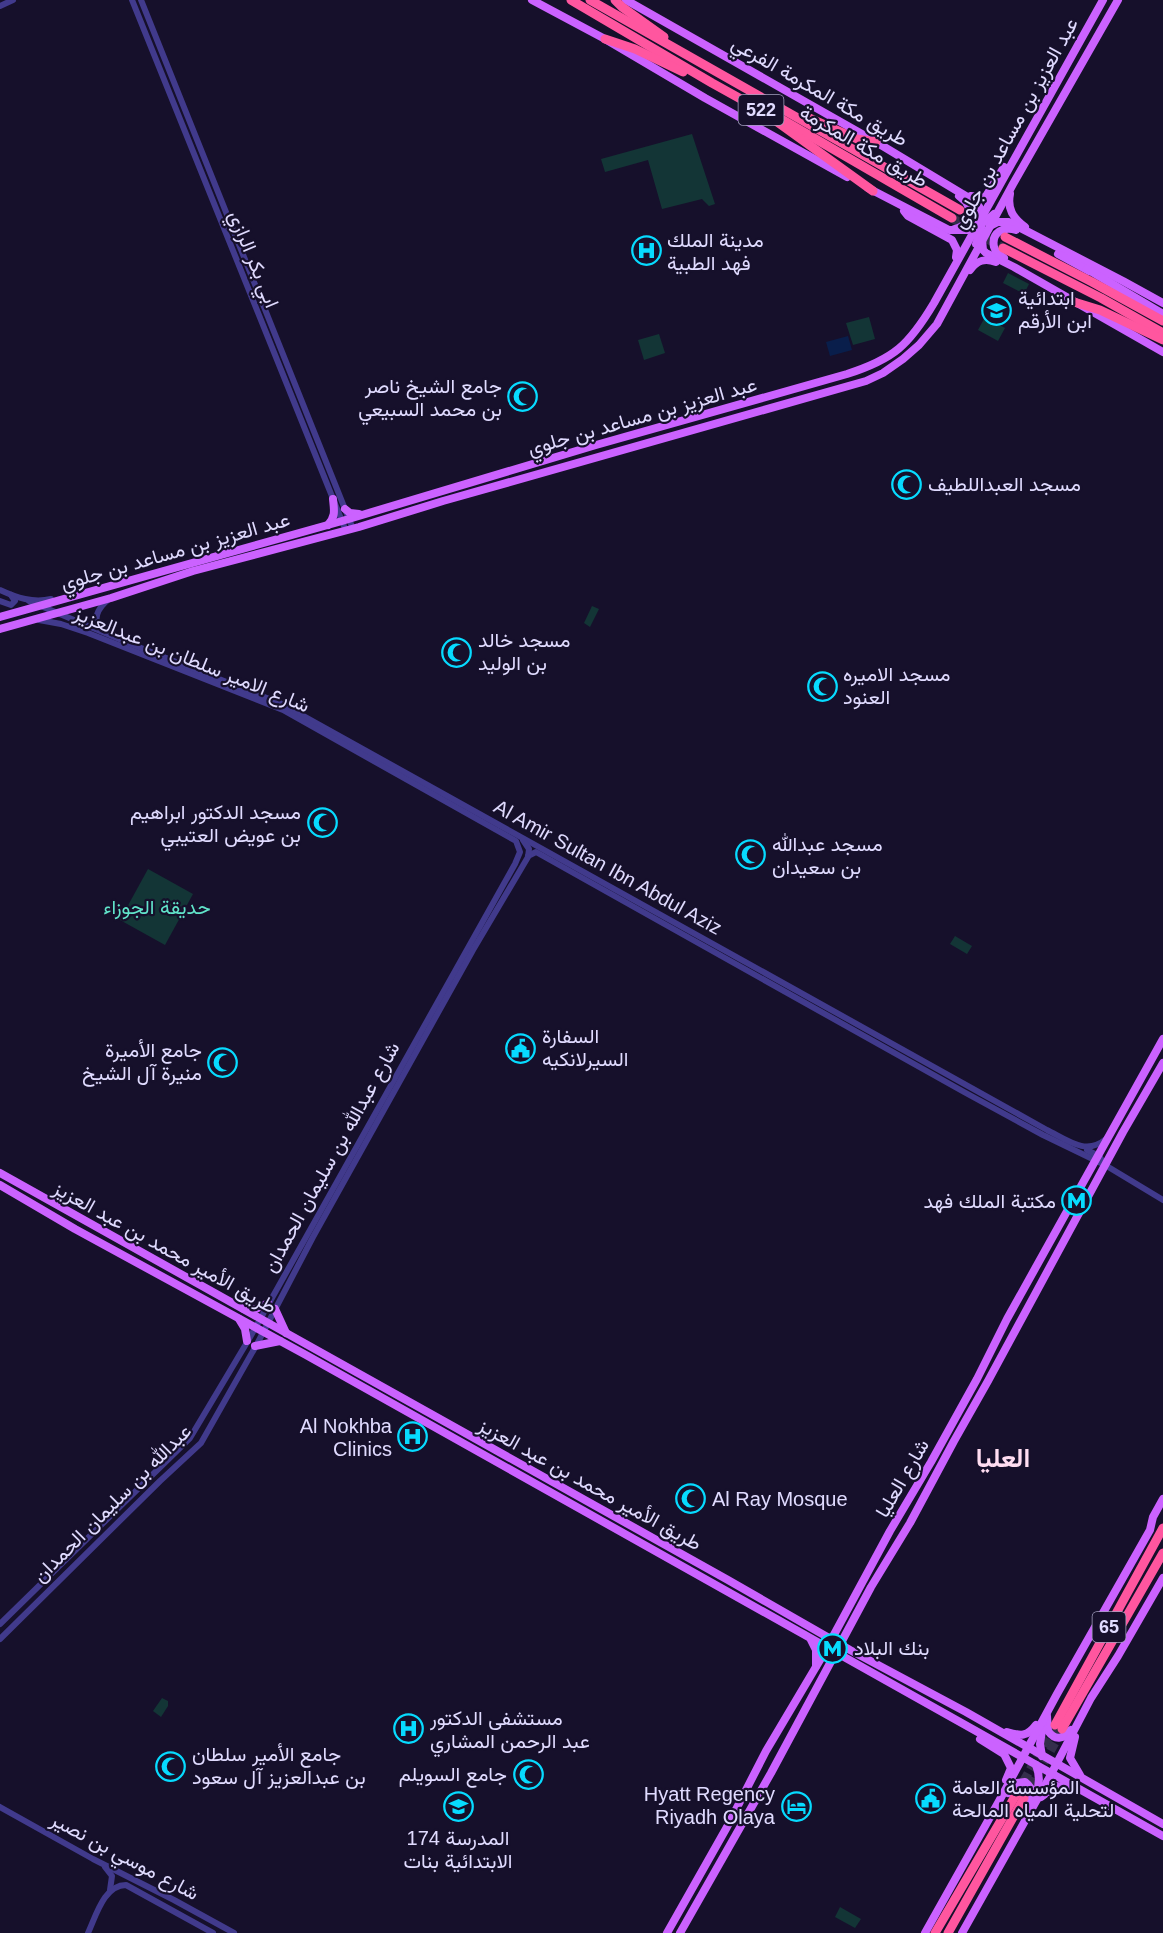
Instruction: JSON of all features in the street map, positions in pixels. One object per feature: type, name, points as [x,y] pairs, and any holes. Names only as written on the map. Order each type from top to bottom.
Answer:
[{"type":"highway","name":"طريق مكة المكرمة","points":[[571,0],[712,83],[776,116],[952,218]]},
{"type":"highway","name":"طريق مكة المكرمة","points":[[590,0],[692,60],[960,210]]},
{"type":"highway","points":[[615,0],[692,60]]},
{"type":"highway","points":[[605,39],[635,49],[694,78],[712,83]]},
{"type":"highway","points":[[757,108],[873,191]]},
{"type":"highway","points":[[783,110],[791,110],[857,139],[876,142]]},
{"type":"highway","points":[[1005,237],[1163,321]]},
{"type":"highway","points":[[1003,248],[1101,298],[1163,333]]},
{"type":"highway","points":[[1074,302],[1100,310],[1163,340]]},
{"type":"highway","name":"65","points":[[1163,1528],[1059,1727],[1163,1553]]},
{"type":"highway","points":[[1140,1592],[1163,1563]]},
{"type":"highway","points":[[935,1933],[1021,1796],[948,1933]]},
{"type":"main road","points":[[532,0],[873,191],[949,230],[970,230],[998,222],[1009,222],[1163,303]]},
{"type":"main road","name":"طريق مكة المكرمة الفرعي","points":[[626,0],[876,142],[974,201],[978,204],[983,227],[982,250],[1163,352]]},
{"type":"main road","name":"عبد العزيز بن مساعد بن جلوي","points":[[983,227],[996,192],[1103,0]]},
{"type":"main road","name":"عبد العزيز بن مساعد بن جلوي","points":[[0,617],[346,520],[607,442],[847,374],[890,356],[909,340],[934,303],[963,250],[999,209],[1118,0]]},
{"type":"main road","points":[[929,174],[975,198],[983,198],[990,192],[1023,134],[1033,125]]},
{"type":"main road","points":[[893,201],[951,228],[964,225],[970,210],[966,202],[929,174]]},
{"type":"main road","points":[[1013,184],[1009,201],[1013,216],[1051,245]]},
{"type":"main road","points":[[893,201],[908,216],[952,240],[957,250],[955,264]]},
{"type":"main road","points":[[956,289],[983,227]]},
{"type":"main road","points":[[1014,267],[995,250],[996,235],[1002,229],[1015,230],[1163,314]]},
{"type":"main road","points":[[1064,251],[1089,271]]},
{"type":"main road","points":[[956,289],[973,266],[984,259],[1014,267]]},
{"type":"main road","name":"عبد العزيز بن مساعد بن جلوي","points":[[0,629],[111,598],[193,571],[350,530],[866,381],[895,365],[919,345],[937,324],[956,289]]},
{"type":"main road","points":[[328,525],[334,514],[333,499]]},
{"type":"main road","points":[[345,509],[360,515]]},
{"type":"main road","points":[[65,599],[60,604],[63,609],[72,609]]},
{"type":"main road","points":[[21,611],[31,611],[34,615],[25,623]]},
{"type":"main road","name":"شارع العليا","points":[[667,1933],[728,1827],[766,1751],[816,1667],[968,1396],[980,1369],[1163,1039]]},
{"type":"main road","name":"شارع العليا","points":[[680,1933],[830,1667],[839,1655],[843,1641],[1163,1063]]},
{"type":"main road","name":"طريق الأمير محمد بن عبد العزيز","points":[[0,1173],[259,1318],[269,1321],[286,1333],[831,1639],[843,1641],[850,1650],[1163,1824]]},
{"type":"main road","name":"طريق الأمير محمد بن عبد العزيز","points":[[0,1185],[608,1524],[814,1641],[825,1651],[850,1661],[1163,1836]]},
{"type":"main road","points":[[243,1309],[256,1309],[268,1303]]},
{"type":"main road","points":[[275,1309],[286,1333]]},
{"type":"main road","points":[[238,1318],[245,1329],[247,1341]]},
{"type":"main road","points":[[255,1346],[280,1341]]},
{"type":"main road","points":[[980,1369],[986,1379],[994,1370]]},
{"type":"main road","points":[[968,1396],[974,1389],[977,1389],[979,1391],[976,1401]]},
{"type":"main road","points":[[434,1427],[429,1422],[430,1419],[447,1427],[458,1429]]},
{"type":"main road","points":[[925,1933],[1150,1530],[1153,1517],[1163,1499]]},
{"type":"main road","points":[[608,1524],[628,1531],[632,1526]]},
{"type":"main road","points":[[962,1933],[1052,1773],[1091,1698],[1163,1578]]},
{"type":"main road","points":[[822,1634],[831,1634],[837,1629]]},
{"type":"main road","points":[[837,1629],[836,1639],[843,1641]]},
{"type":"main road","points":[[816,1667],[814,1641],[824,1644],[828,1642],[828,1638],[822,1634]]},
{"type":"main road","points":[[839,1655],[841,1650],[850,1650]]},
{"type":"main road","points":[[825,1651],[832,1655],[830,1667]]},
{"type":"main road","points":[[830,1667],[839,1658],[850,1661]]},
{"type":"main road","points":[[995,1729],[1016,1734],[1030,1732],[1057,1694]]},
{"type":"main road","points":[[1047,1711],[1048,1731],[1059,1739],[1072,1730],[1081,1709],[1091,1698]]},
{"type":"main road","points":[[1080,1777],[1070,1758],[1070,1753],[1091,1698]]},
{"type":"main road","points":[[1047,1711],[1040,1744],[1041,1755],[1052,1773]]},
{"type":"main road","points":[[973,1729],[982,1740],[1004,1754],[1010,1763],[1009,1775],[999,1793],[998,1803]]},
{"type":"main road","points":[[1017,1833],[1039,1787],[1040,1774],[1028,1748]]},
{"type":"main road","points":[[985,1827],[1013,1786],[1019,1782],[1025,1782],[1032,1788],[1032,1798],[1017,1833]]},
{"type":"main road","points":[[1017,1833],[1046,1792],[1056,1786],[1083,1791]]},
{"type":"main road","points":[[728,1827],[729,1834],[736,1833]]},
{"type":"main road","points":[[714,1851],[717,1846],[722,1845],[724,1850],[722,1857]]},
{"type":"street","points":[[0,6],[13,0]]},
{"type":"street","name":"ابي بكر الرازي","points":[[132,0],[333,499],[350,530]]},
{"type":"street","name":"ابي بكر الرازي","points":[[141,0],[345,509],[346,520]]},
{"type":"street","name":"Al Amir Sultan Ibn Abdul Aziz","points":[[0,591],[57,613],[68,622],[100,631],[282,704],[514,833],[531,848],[1076,1147],[1091,1148],[1099,1145],[1111,1135]]},
{"type":"street","points":[[0,601],[12,605],[15,601],[11,595]]},
{"type":"street","points":[[100,631],[96,622],[98,612],[100,606],[111,598]]},
{"type":"street","points":[[29,601],[65,599]]},
{"type":"street","name":"شارع الامير سلطان بن عبدالعزيز","points":[[35,620],[68,622],[283,710],[517,844]]},
{"type":"street","name":"Al Amir Sultan Ibn Abdul Aziz","points":[[517,844],[531,848]]},
{"type":"street","name":"شارع عبدالله بن سليمان الحمدان","points":[[0,1624],[190,1438],[247,1341],[519,855],[517,844]]},
{"type":"street","points":[[519,855],[522,850],[531,848]]},
{"type":"street","name":"Al Amir Sultan Ibn Abdul Aziz","points":[[528,857],[531,848]]},
{"type":"street","points":[[519,855],[525,851],[528,857]]},
{"type":"street","name":"شارع عبدالله بن سليمان الحمدان","points":[[269,1321],[312,1238],[528,857]]},
{"type":"street","points":[[1076,1147],[1163,1200]]},
{"type":"street","points":[[1076,1147],[1088,1168],[1082,1184]]},
{"type":"street","name":"عبدالله بن سليمان الحمدان","points":[[0,1639],[201,1443],[269,1321]]},
{"type":"street","name":"شارع موسي بن نصير","points":[[0,1807],[234,1933]]},
{"type":"street","points":[[88,1933],[111,1890],[112,1881],[107,1868],[93,1859]]},
{"type":"street","name":"شارع موسي بن نصير","points":[[111,1890],[126,1885],[213,1933]]},
{"type":"green space","points":[[692,134],[715,204],[709,206],[702,199],[662,209],[648,160],[605,172],[601,159]]},
{"type":"green space","points":[[1008,273],[1029,284],[1024,294],[1003,283]]},
{"type":"green space","points":[[869,317],[875,339],[853,345],[846,323]]},
{"type":"green space","points":[[985,317],[1005,328],[998,341],[978,330]]},
{"type":"green space","points":[[659,334],[665,353],[644,360],[638,340]]},
{"type":"green space","points":[[592,606],[599,609],[590,627],[584,623]]},
{"type":"green space","name":"حديقة الجوزاء","points":[[148,869],[193,894],[165,945],[120,920]]},
{"type":"green space","points":[[955,936],[972,946],[967,954],[950,944]]},
{"type":"green space","points":[[162,1698],[168,1701],[168,1706],[161,1717],[153,1711]]},
{"type":"green space","points":[[840,1907],[861,1919],[855,1928],[835,1917]]},
{"type":"water","points":[[848,336],[852,350],[830,356],[826,342]]},
{"type":"tunnel","points":[[952,218],[1003,248]]},
{"type":"tunnel","points":[[1017,1793],[1054,1727]]},
{"type":"tunnel","points":[[1024,1798],[1061,1732]]},
{"type":"place","name":"مدينة الملك فهد الطبية","points":[[646,251]]},
{"type":"place","name":"ابتدائية ابن الأرقم","points":[[997,310]]},
{"type":"place","name":"جامع الشيخ ناصر بن محمد السبيعي","points":[[523,397]]},
{"type":"place","name":"مسجد العبداللطيف","points":[[907,484]]},
{"type":"place","name":"مسجد خالد بن الوليد","points":[[457,652]]},
{"type":"place","name":"مسجد الاميره العنود","points":[[822,686]]},
{"type":"place","name":"مسجد الدكتور ابراهيم بن عويض العتيبي","points":[[322,823]]},
{"type":"place","name":"مسجد عبدالله بن سعيدان","points":[[751,855]]},
{"type":"place","name":"السفارة السيرلانكيه","points":[[521,1048]]},
{"type":"place","name":"جامع الأميرة منيرة آل الشيخ","points":[[223,1062]]},
{"type":"place","name":"مكتبة الملك فهد","points":[[1077,1201]]},
{"type":"place","name":"Al Nokhba Clinics","points":[[413,1437]]},
{"type":"place","name":"Al Ray Mosque","points":[[691,1499]]},
{"type":"place","name":"بنك البلاد","points":[[833,1648]]},
{"type":"place","name":"مستشفى الدكتور عبد الرحمن المشاري","points":[[409,1729]]},
{"type":"place","name":"جامع الأمير سلطان بن عبدالعزيز آل سعود","points":[[171,1766]]},
{"type":"place","name":"جامع السويلم","points":[[528,1774]]},
{"type":"place","name":"المؤسسة العامة لتحلية المياه المالحة","points":[[931,1799]]},
{"type":"place","name":"Hyatt Regency Riyadh Olaya","points":[[796,1806]]},
{"type":"place","name":"المدرسة 174 الابتدائية بنات","points":[[458,1807]]},
{"type":"district","name":"العليا","points":[[1003,1458]]}]
